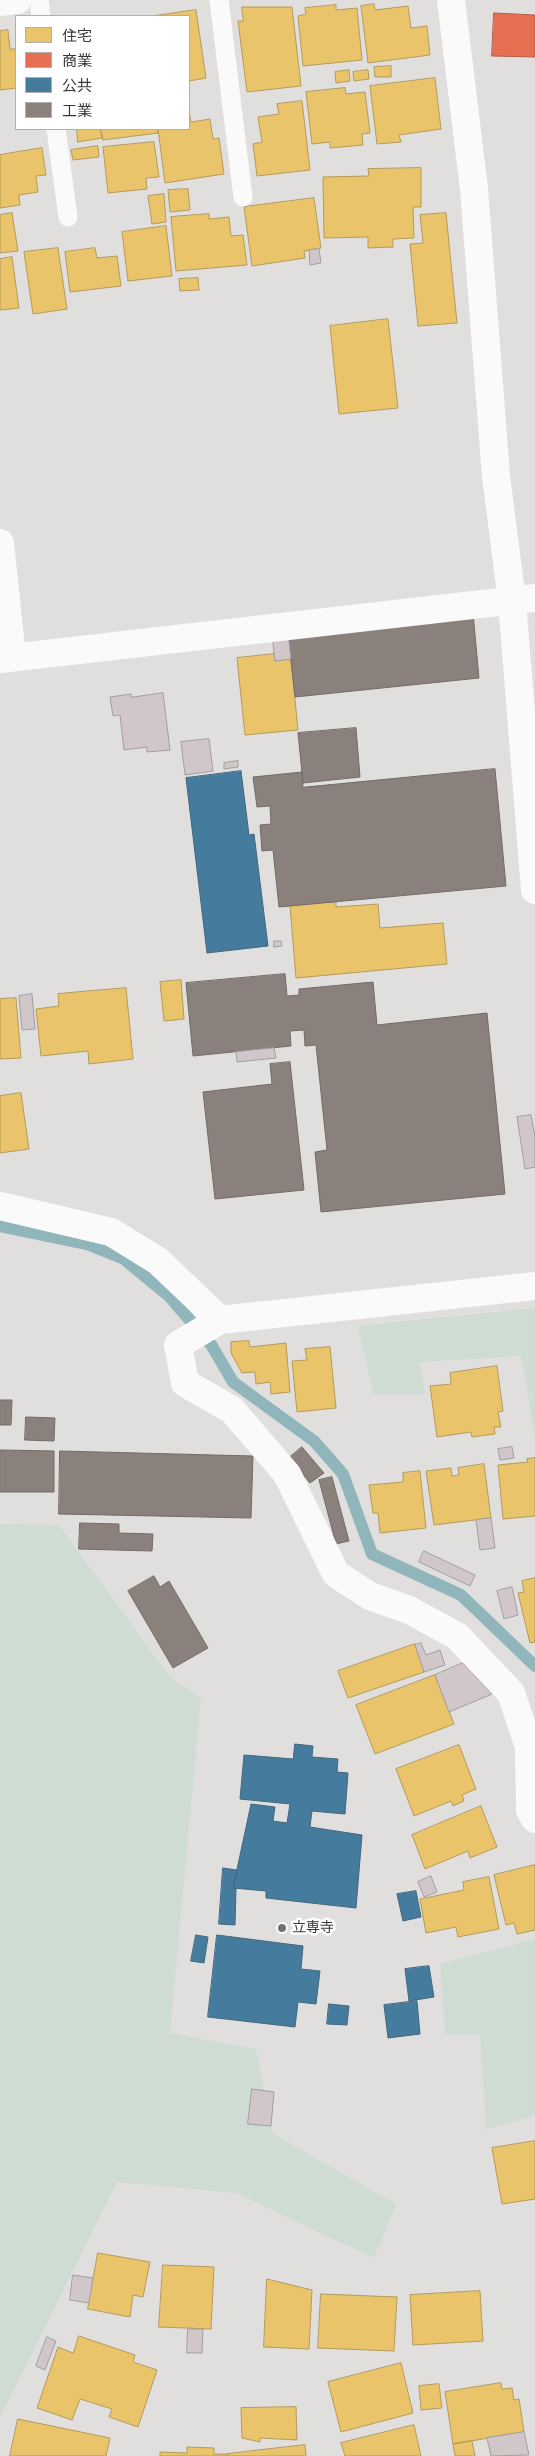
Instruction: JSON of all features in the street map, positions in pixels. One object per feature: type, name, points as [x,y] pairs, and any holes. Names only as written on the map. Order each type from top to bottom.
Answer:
[{"type":"street","points":[[0,2],[17,0]]},
{"type":"street","points":[[451,0],[474,189],[496,476],[524,600],[535,890]]},
{"type":"street","points":[[0,543],[6,658],[524,600]]},
{"type":"street","points":[[0,1206],[111,1232],[158,1261],[208,1327]]},
{"type":"street","points":[[535,1286],[208,1327],[178,1345],[185,1383],[232,1410],[287,1474],[336,1574],[370,1596],[409,1610],[457,1636],[511,1693],[529,1746],[530,1810],[535,1819]]},
{"type":"lane","points":[[39,0],[41,15]]},
{"type":"lane","points":[[219,0],[243,197]]},
{"type":"lane","points":[[56,130],[68,217]]},
{"type":"shaded area","points":[[535,1308],[535,1438],[521,1356],[419,1362],[425,1394],[373,1394],[358,1326]]},
{"type":"shaded area","points":[[0,1524],[59,1525],[170,1677],[201,1698],[170,2033],[256,2049],[273,2134],[396,2204],[374,2258],[236,2193],[117,2182],[0,2417]]},
{"type":"shaded area","points":[[535,1939],[535,2116],[486,2129],[480,2035],[445,2034],[440,1964]]},
{"type":"building: 住宅","points":[[374,4],[375,10],[408,6],[411,28],[427,26],[430,55],[368,63],[361,6]]},
{"type":"building: 住宅","points":[[336,5],[336,10],[357,8],[362,60],[303,66],[298,16],[306,14],[305,8]]},
{"type":"building: 住宅","points":[[242,7],[292,7],[301,86],[247,92],[238,21],[243,21]]},
{"type":"building: 住宅","points":[[196,10],[206,78],[190,81],[190,15],[159,15]]},
{"type":"building: 住宅","points":[[8,30],[10,49],[15,49],[15,88],[0,90],[0,31]]},
{"type":"building: 住宅","points":[[391,66],[391,77],[375,77],[374,67]]},
{"type":"building: 住宅","points":[[349,70],[350,81],[336,83],[335,72]]},
{"type":"building: 住宅","points":[[368,70],[369,79],[354,81],[353,72]]},
{"type":"building: 住宅","points":[[435,78],[441,129],[399,135],[401,142],[377,144],[370,86]]},
{"type":"building: 住宅","points":[[345,88],[346,94],[365,92],[370,133],[362,134],[363,145],[330,148],[330,142],[312,144],[306,92]]},
{"type":"building: 住宅","points":[[302,101],[310,170],[257,176],[253,144],[262,142],[258,117],[279,114],[277,104]]},
{"type":"building: 住宅","points":[[190,116],[191,122],[210,119],[213,139],[219,138],[224,174],[165,183],[158,130],[190,130]]},
{"type":"building: 住宅","points":[[77,130],[100,130],[102,138],[78,142]]},
{"type":"building: 住宅","points":[[102,130],[157,130],[158,133],[103,140]]},
{"type":"building: 住宅","points":[[154,142],[159,177],[146,178],[147,189],[108,193],[103,147]]},
{"type":"building: 住宅","points":[[98,146],[99,157],[73,160],[71,150]]},
{"type":"building: 住宅","points":[[42,148],[46,175],[36,176],[38,192],[19,195],[20,205],[0,208],[0,155]]},
{"type":"building: 住宅","points":[[421,168],[421,207],[413,207],[414,238],[393,239],[393,247],[368,248],[368,237],[324,238],[323,177],[369,176],[368,169]]},
{"type":"building: 住宅","points":[[188,189],[190,210],[170,212],[168,190]]},
{"type":"building: 住宅","points":[[164,194],[166,222],[152,224],[148,196]]},
{"type":"building: 住宅","points":[[314,198],[321,248],[304,251],[305,258],[252,266],[244,207]]},
{"type":"building: 住宅","points":[[12,213],[18,251],[0,253],[0,215]]},
{"type":"building: 住宅","points":[[446,213],[457,323],[418,326],[410,244],[423,243],[420,215]]},
{"type":"building: 住宅","points":[[209,214],[209,219],[229,217],[231,236],[243,235],[247,265],[176,271],[171,217]]},
{"type":"building: 住宅","points":[[166,226],[172,276],[128,281],[122,232]]},
{"type":"building: 住宅","points":[[58,248],[67,309],[33,314],[24,252]]},
{"type":"building: 住宅","points":[[95,248],[97,258],[117,256],[121,286],[70,292],[65,252]]},
{"type":"building: 住宅","points":[[12,257],[19,308],[0,310],[0,259]]},
{"type":"building: 住宅","points":[[198,278],[199,290],[180,291],[179,279]]},
{"type":"building: 住宅","points":[[388,319],[398,408],[339,414],[330,326]]},
{"type":"building: 住宅","points":[[274,654],[275,661],[291,659],[298,730],[245,735],[237,658]]},
{"type":"building: 住宅","points":[[336,902],[336,907],[378,904],[380,928],[443,923],[447,964],[296,978],[290,906]]},
{"type":"building: 住宅","points":[[181,980],[184,1019],[164,1021],[160,982]]},
{"type":"building: 住宅","points":[[126,988],[133,1059],[89,1064],[88,1051],[41,1056],[36,1009],[59,1006],[58,994]]},
{"type":"building: 住宅","points":[[16,998],[21,1058],[0,1059],[0,999]]},
{"type":"building: 住宅","points":[[21,1093],[29,1149],[0,1153],[0,1096]]},
{"type":"building: 住宅","points":[[249,1341],[250,1347],[286,1343],[290,1392],[271,1394],[270,1382],[256,1384],[255,1372],[242,1373],[231,1353],[231,1342]]},
{"type":"building: 住宅","points":[[330,1347],[336,1408],[297,1412],[292,1361],[307,1360],[305,1349]]},
{"type":"building: 住宅","points":[[497,1366],[503,1411],[498,1412],[501,1427],[494,1427],[495,1434],[472,1437],[471,1432],[437,1437],[430,1386],[451,1384],[450,1373]]},
{"type":"building: 住宅","points":[[535,1458],[535,1516],[503,1519],[498,1465],[528,1462],[527,1459]]},
{"type":"building: 住宅","points":[[484,1464],[491,1518],[434,1525],[426,1471],[451,1468],[452,1476],[459,1475],[458,1468]]},
{"type":"building: 住宅","points":[[420,1471],[426,1528],[380,1533],[378,1513],[373,1513],[369,1485],[403,1482],[403,1473]]},
{"type":"building: 住宅","points":[[535,1578],[535,1642],[530,1643],[518,1593],[524,1592],[522,1581]]},
{"type":"building: 住宅","points":[[415,1644],[424,1672],[348,1698],[338,1671]]},
{"type":"building: 住宅","points":[[435,1675],[454,1724],[375,1754],[356,1705]]},
{"type":"building: 住宅","points":[[459,1745],[476,1789],[462,1795],[464,1801],[453,1806],[451,1801],[414,1816],[396,1769]]},
{"type":"building: 住宅","points":[[481,1806],[497,1847],[470,1858],[468,1851],[425,1869],[412,1835]]},
{"type":"building: 住宅","points":[[535,1865],[535,1930],[517,1934],[514,1923],[506,1925],[494,1875]]},
{"type":"building: 住宅","points":[[489,1877],[499,1929],[458,1937],[456,1927],[426,1933],[420,1899],[464,1890],[463,1882]]},
{"type":"building: 住宅","points":[[535,2141],[535,2199],[502,2204],[492,2148]]},
{"type":"building: 住宅","points":[[98,2253],[150,2262],[143,2297],[133,2295],[130,2317],[88,2309]]},
{"type":"building: 住宅","points":[[163,2265],[214,2267],[211,2329],[159,2327]]},
{"type":"building: 住宅","points":[[267,2279],[312,2290],[309,2349],[264,2347]]},
{"type":"building: 住宅","points":[[480,2291],[483,2341],[413,2345],[410,2295]]},
{"type":"building: 住宅","points":[[321,2294],[397,2297],[394,2351],[318,2348]]},
{"type":"building: 住宅","points":[[79,2336],[135,2355],[133,2362],[157,2370],[138,2427],[109,2417],[112,2409],[80,2399],[72,2420],[37,2408],[58,2347],[73,2353]]},
{"type":"building: 住宅","points":[[401,2363],[413,2413],[341,2432],[328,2382]]},
{"type":"building: 住宅","points":[[501,2383],[502,2389],[512,2388],[514,2400],[519,2399],[524,2432],[453,2444],[445,2392]]},
{"type":"building: 住宅","points":[[439,2384],[442,2408],[421,2410],[419,2386]]},
{"type":"building: 住宅","points":[[296,2407],[297,2440],[260,2438],[260,2442],[242,2438],[241,2408]]},
{"type":"building: 住宅","points":[[18,2419],[110,2438],[106,2456],[10,2456]]},
{"type":"building: 住宅","points":[[414,2425],[421,2456],[345,2456],[341,2443]]},
{"type":"building: 住宅","points":[[472,2441],[475,2456],[455,2456],[453,2444]]},
{"type":"building: 住宅","points":[[305,2445],[306,2456],[228,2456],[227,2454]]},
{"type":"building: 住宅","points":[[187,2447],[214,2448],[214,2454],[227,2454],[228,2456],[160,2456],[160,2452],[187,2453]]},
{"type":"building: 商業","points":[[494,13],[535,15],[535,57],[492,56]]},
{"type":"building: 公共","points":[[241,771],[249,835],[254,834],[268,946],[207,953],[186,778]]},
{"type":"building: 公共","points":[[295,1744],[313,1746],[312,1757],[338,1759],[337,1772],[348,1773],[345,1814],[312,1811],[310,1827],[362,1835],[356,1908],[266,1898],[266,1891],[233,1888],[251,1804],[275,1807],[273,1821],[287,1823],[290,1804],[240,1799],[244,1755],[293,1759]]},
{"type":"building: 公共","points":[[223,1868],[237,1870],[233,1888],[236,1888],[235,1925],[219,1924]]},
{"type":"building: 公共","points":[[416,1891],[421,1917],[403,1921],[397,1894]]},
{"type":"building: 公共","points":[[196,1935],[208,1937],[204,1963],[191,1961]]},
{"type":"building: 公共","points":[[217,1935],[303,1946],[301,1969],[320,1971],[316,2004],[298,2002],[295,2027],[208,2017]]},
{"type":"building: 公共","points":[[429,1966],[434,1997],[409,2001],[405,1969]]},
{"type":"building: 公共","points":[[417,2001],[420,2034],[388,2038],[384,2005]]},
{"type":"building: 公共","points":[[329,2004],[349,2006],[347,2025],[327,2024]]},
{"type":"building: 工業","points":[[473,613],[479,678],[295,697],[288,634]]},
{"type":"building: 工業","points":[[356,728],[360,777],[303,783],[298,733]]},
{"type":"building: 工業","points":[[495,769],[506,886],[279,907],[273,850],[262,851],[260,825],[271,824],[270,806],[257,807],[253,777],[302,772],[303,787]]},
{"type":"building: 工業","points":[[285,974],[287,996],[299,995],[299,989],[373,982],[377,1025],[487,1013],[505,1194],[321,1212],[315,1152],[327,1150],[316,1045],[305,1046],[304,1030],[290,1031],[291,1046],[193,1056],[186,983]]},
{"type":"building: 工業","points":[[290,1062],[304,1190],[215,1199],[203,1092],[272,1084],[270,1064]]},
{"type":"building: 工業","points":[[0,1400],[12,1400],[11,1425],[0,1425]]},
{"type":"building: 工業","points":[[26,1417],[55,1418],[54,1441],[25,1440]]},
{"type":"building: 工業","points":[[302,1447],[324,1473],[310,1483],[289,1458]]},
{"type":"building: 工業","points":[[0,1450],[54,1451],[54,1492],[0,1492]]},
{"type":"building: 工業","points":[[60,1451],[253,1456],[251,1518],[59,1514]]},
{"type":"building: 工業","points":[[332,1477],[349,1541],[336,1544],[319,1480]]},
{"type":"building: 工業","points":[[80,1523],[119,1524],[119,1533],[153,1534],[152,1551],[79,1549]]},
{"type":"building: 工業","points":[[154,1576],[160,1587],[169,1581],[208,1648],[173,1668],[128,1591]]},
{"type":"building: その他","points":[[319,249],[321,263],[310,265],[309,250]]},
{"type":"building: その他","points":[[288,634],[291,659],[275,661],[272,635]]},
{"type":"building: その他","points":[[163,693],[170,750],[147,752],[147,747],[124,750],[120,715],[113,716],[110,697],[131,694],[131,697]]},
{"type":"building: その他","points":[[209,739],[213,771],[185,775],[181,742]]},
{"type":"building: その他","points":[[238,761],[238,767],[224,769],[224,763]]},
{"type":"building: その他","points":[[274,941],[281,941],[282,946],[274,947]]},
{"type":"building: その他","points":[[32,994],[35,1029],[22,1030],[19,996]]},
{"type":"building: その他","points":[[274,1048],[276,1058],[237,1062],[236,1052]]},
{"type":"building: その他","points":[[531,1115],[535,1136],[535,1167],[525,1169],[517,1117]]},
{"type":"building: その他","points":[[512,1447],[514,1458],[500,1460],[498,1449]]},
{"type":"building: その他","points":[[491,1518],[495,1548],[480,1550],[476,1520]]},
{"type":"building: その他","points":[[424,1551],[475,1575],[470,1586],[419,1562]]},
{"type":"building: その他","points":[[512,1587],[518,1615],[504,1619],[497,1591]]},
{"type":"building: その他","points":[[421,1643],[426,1655],[440,1650],[445,1665],[424,1672],[415,1645]]},
{"type":"building: その他","points":[[463,1663],[492,1694],[449,1712],[435,1675]]},
{"type":"building: その他","points":[[431,1876],[437,1892],[424,1897],[418,1882]]},
{"type":"building: その他","points":[[252,2089],[274,2092],[271,2126],[248,2124]]},
{"type":"building: その他","points":[[73,2275],[93,2278],[89,2303],[70,2300]]},
{"type":"building: その他","points":[[188,2329],[203,2329],[202,2353],[187,2353]]},
{"type":"building: その他","points":[[47,2337],[56,2341],[45,2370],[36,2366]]},
{"type":"building: その他","points":[[524,2432],[529,2455],[491,2456],[487,2438]]},
{"type":"waterway","points":[[0,1226],[87,1244],[124,1259],[169,1296],[212,1346],[233,1382],[314,1441],[343,1474],[372,1554],[461,1595],[535,1666]]},
{"type":"place","name":"立専寺","points":[[282,1928]]}]
